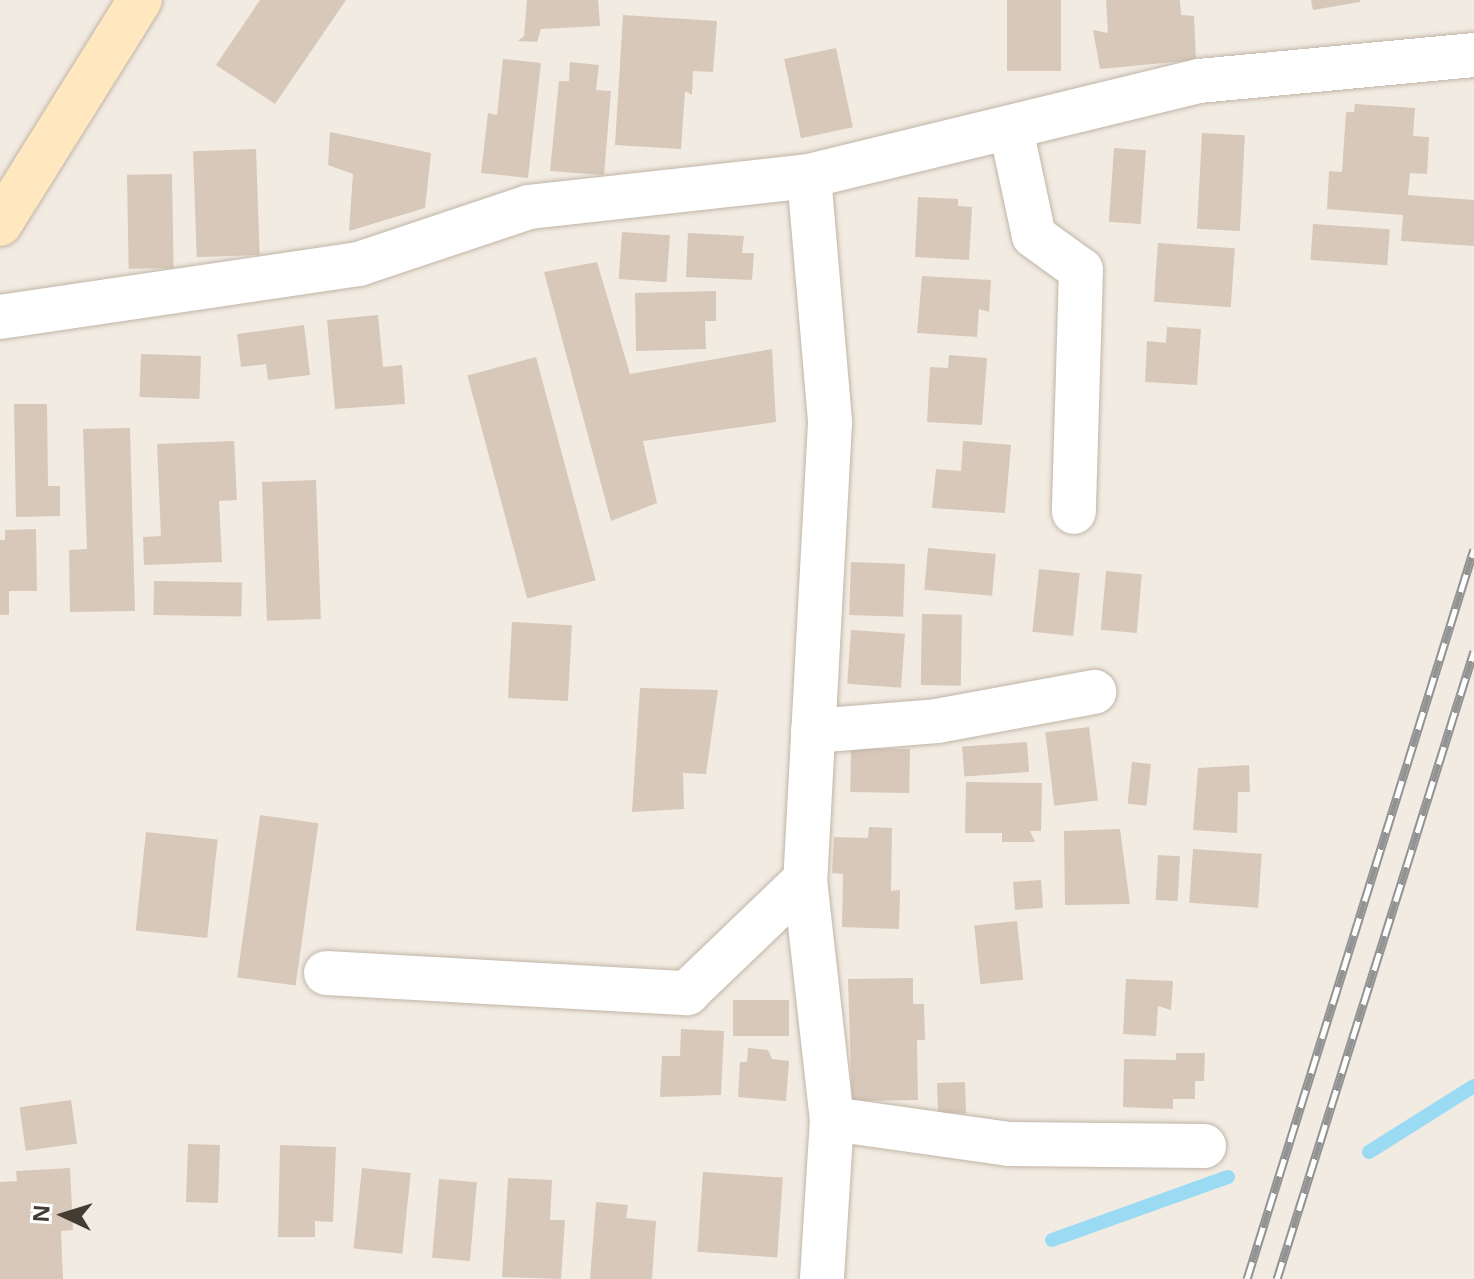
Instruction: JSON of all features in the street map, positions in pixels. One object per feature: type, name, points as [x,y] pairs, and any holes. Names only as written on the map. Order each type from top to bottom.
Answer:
[{"type":"main road","points":[[0,224],[140,0]]},
{"type":"street","points":[[0,317],[359,264],[529,207],[809,176],[1199,81],[1474,55]]},
{"type":"street","points":[[1011,129],[1034,236],[1081,270],[1074,512]]},
{"type":"street","points":[[809,176],[830,423],[805,880],[832,1119],[822,1279]]},
{"type":"street","points":[[813,731],[937,721],[1094,692]]},
{"type":"street","points":[[326,973],[687,993],[805,880]]},
{"type":"street","points":[[832,1119],[1009,1144],[1204,1146]]},
{"type":"building","points":[[260,0],[346,0],[275,104],[216,65]]},
{"type":"building","points":[[527,0],[598,0],[600,26],[541,29],[537,42],[518,41],[524,36]]},
{"type":"building","points":[[1007,0],[1061,0],[1061,71],[1007,71]]},
{"type":"building","points":[[1106,0],[1180,0],[1181,15],[1194,16],[1196,60],[1100,69],[1093,30],[1108,33]]},
{"type":"building","points":[[1311,0],[1360,0],[1360,2],[1313,10]]},
{"type":"building","points":[[623,15],[717,21],[713,72],[693,71],[692,95],[685,91],[681,149],[615,145]]},
{"type":"building","points":[[836,48],[853,127],[801,138],[784,59]]},
{"type":"building","points":[[503,59],[541,63],[528,178],[481,173],[488,113],[497,115]]},
{"type":"building","points":[[570,62],[599,65],[596,90],[611,91],[604,175],[550,171],[559,81],[569,81]]},
{"type":"building","points":[[1355,104],[1415,108],[1413,136],[1429,137],[1427,174],[1410,173],[1408,195],[1474,200],[1474,246],[1401,241],[1403,215],[1327,209],[1329,171],[1342,172],[1346,112],[1354,112]]},
{"type":"building","points":[[330,132],[431,153],[425,208],[349,231],[353,174],[328,165]]},
{"type":"building","points":[[1202,133],[1245,135],[1240,231],[1197,229]]},
{"type":"building","points":[[1114,148],[1146,150],[1141,224],[1109,222]]},
{"type":"building","points":[[256,149],[260,255],[197,257],[193,151]]},
{"type":"building","points":[[172,174],[174,268],[129,269],[127,175]]},
{"type":"building","points":[[918,197],[958,199],[958,206],[972,207],[969,260],[915,257]]},
{"type":"building","points":[[1313,224],[1390,229],[1387,265],[1310,260]]},
{"type":"building","points":[[622,232],[670,235],[667,282],[619,279]]},
{"type":"building","points":[[688,233],[744,236],[742,253],[754,253],[752,280],[686,277]]},
{"type":"building","points":[[1158,243],[1235,248],[1231,307],[1154,302]]},
{"type":"building","points":[[597,262],[630,374],[772,349],[776,422],[643,441],[657,503],[611,521],[544,272]]},
{"type":"building","points":[[922,276],[991,280],[989,312],[979,309],[977,337],[917,333]]},
{"type":"building","points":[[716,291],[716,321],[705,321],[706,349],[636,351],[635,293]]},
{"type":"building","points":[[378,315],[383,367],[402,365],[405,404],[335,409],[327,320]]},
{"type":"building","points":[[304,325],[310,375],[268,380],[266,364],[241,367],[237,334]]},
{"type":"building","points":[[1167,327],[1201,329],[1197,385],[1145,382],[1147,341],[1166,343]]},
{"type":"building","points":[[141,354],[201,356],[199,399],[139,397]]},
{"type":"building","points":[[949,355],[987,358],[982,425],[927,422],[930,367],[948,368]]},
{"type":"building","points":[[536,357],[596,580],[527,599],[467,375]]},
{"type":"building","points":[[14,404],[47,404],[48,486],[60,486],[60,516],[16,517]]},
{"type":"building","points":[[130,428],[135,611],[70,612],[69,550],[87,549],[83,429]]},
{"type":"building","points":[[234,441],[237,500],[219,501],[222,562],[144,565],[143,537],[161,536],[157,444]]},
{"type":"building","points":[[963,441],[1011,445],[1005,513],[932,508],[936,469],[961,471]]},
{"type":"building","points":[[316,480],[321,619],[267,621],[262,482]]},
{"type":"building","points":[[36,529],[37,591],[9,591],[9,615],[0,615],[0,540],[5,540],[5,530]]},
{"type":"building","points":[[928,548],[996,554],[992,596],[924,590]]},
{"type":"building","points":[[851,562],[905,564],[903,617],[849,615]]},
{"type":"building","points":[[1039,569],[1080,573],[1073,636],[1032,632]]},
{"type":"building","points":[[1106,571],[1142,574],[1137,633],[1101,630]]},
{"type":"building","points":[[154,581],[242,583],[241,617],[153,615]]},
{"type":"building","points":[[922,614],[962,615],[961,686],[921,685]]},
{"type":"building","points":[[512,622],[572,625],[568,701],[508,698]]},
{"type":"building","points":[[851,630],[905,634],[901,688],[847,684]]},
{"type":"building","points":[[640,688],[718,690],[706,774],[683,773],[684,809],[632,812]]},
{"type":"building","points":[[1089,727],[1098,800],[1054,806],[1045,732]]},
{"type":"building","points":[[1027,742],[1029,772],[964,776],[962,747]]},
{"type":"building","points":[[851,748],[910,749],[909,793],[850,792]]},
{"type":"building","points":[[1132,762],[1151,764],[1147,806],[1128,804]]},
{"type":"building","points":[[1249,765],[1250,792],[1238,792],[1237,833],[1193,830],[1198,768]]},
{"type":"building","points":[[966,782],[1042,783],[1041,831],[1030,831],[1035,842],[1002,842],[1002,833],[965,833]]},
{"type":"building","points":[[260,815],[318,823],[296,986],[237,977]]},
{"type":"building","points":[[869,827],[892,828],[891,891],[900,890],[899,929],[842,927],[843,874],[832,873],[834,837],[868,838]]},
{"type":"building","points":[[1120,829],[1130,904],[1065,905],[1064,831]]},
{"type":"building","points":[[146,832],[218,840],[207,938],[136,930]]},
{"type":"building","points":[[1193,849],[1262,854],[1258,908],[1189,903]]},
{"type":"building","points":[[1158,855],[1180,856],[1178,901],[1156,900]]},
{"type":"building","points":[[1041,880],[1043,908],[1015,910],[1013,882]]},
{"type":"building","points":[[1017,921],[1023,980],[980,984],[974,925]]},
{"type":"building","points":[[913,978],[913,1004],[924,1004],[925,1040],[917,1040],[918,1100],[852,1101],[848,979]]},
{"type":"building","points":[[1126,979],[1173,981],[1171,1010],[1158,1006],[1156,1036],[1123,1034]]},
{"type":"building","points":[[733,1000],[789,1000],[789,1036],[733,1036]]},
{"type":"building","points":[[681,1029],[724,1031],[721,1095],[660,1097],[662,1056],[680,1056]]},
{"type":"building","points":[[748,1048],[768,1050],[772,1059],[789,1061],[786,1101],[738,1097],[740,1062],[747,1062]]},
{"type":"building","points":[[1176,1053],[1205,1053],[1204,1081],[1195,1081],[1195,1099],[1173,1099],[1173,1109],[1123,1107],[1124,1059],[1176,1060]]},
{"type":"building","points":[[965,1082],[966,1113],[938,1114],[937,1083]]},
{"type":"building","points":[[71,1100],[77,1144],[26,1151],[20,1107]]},
{"type":"building","points":[[188,1144],[220,1145],[218,1203],[186,1202]]},
{"type":"building","points":[[280,1145],[336,1147],[333,1222],[315,1221],[315,1237],[278,1237]]},
{"type":"building","points":[[70,1168],[73,1230],[61,1231],[63,1279],[0,1279],[0,1182],[17,1181],[16,1171]]},
{"type":"building","points":[[362,1168],[411,1173],[402,1254],[354,1249]]},
{"type":"building","points":[[703,1172],[783,1178],[777,1257],[697,1252]]},
{"type":"building","points":[[508,1178],[552,1180],[550,1220],[565,1220],[561,1279],[502,1277]]},
{"type":"building","points":[[439,1179],[477,1182],[470,1261],[432,1258]]},
{"type":"building","points":[[596,1202],[628,1205],[626,1218],[656,1221],[652,1279],[590,1279]]},
{"type":"waterway","points":[[1369,1152],[1474,1086]]},
{"type":"waterway","points":[[1052,1240],[1228,1177]]},
{"type":"railway","points":[[1247,1279],[1474,549]]},
{"type":"railway","points":[[1277,1279],[1474,651]]}]
